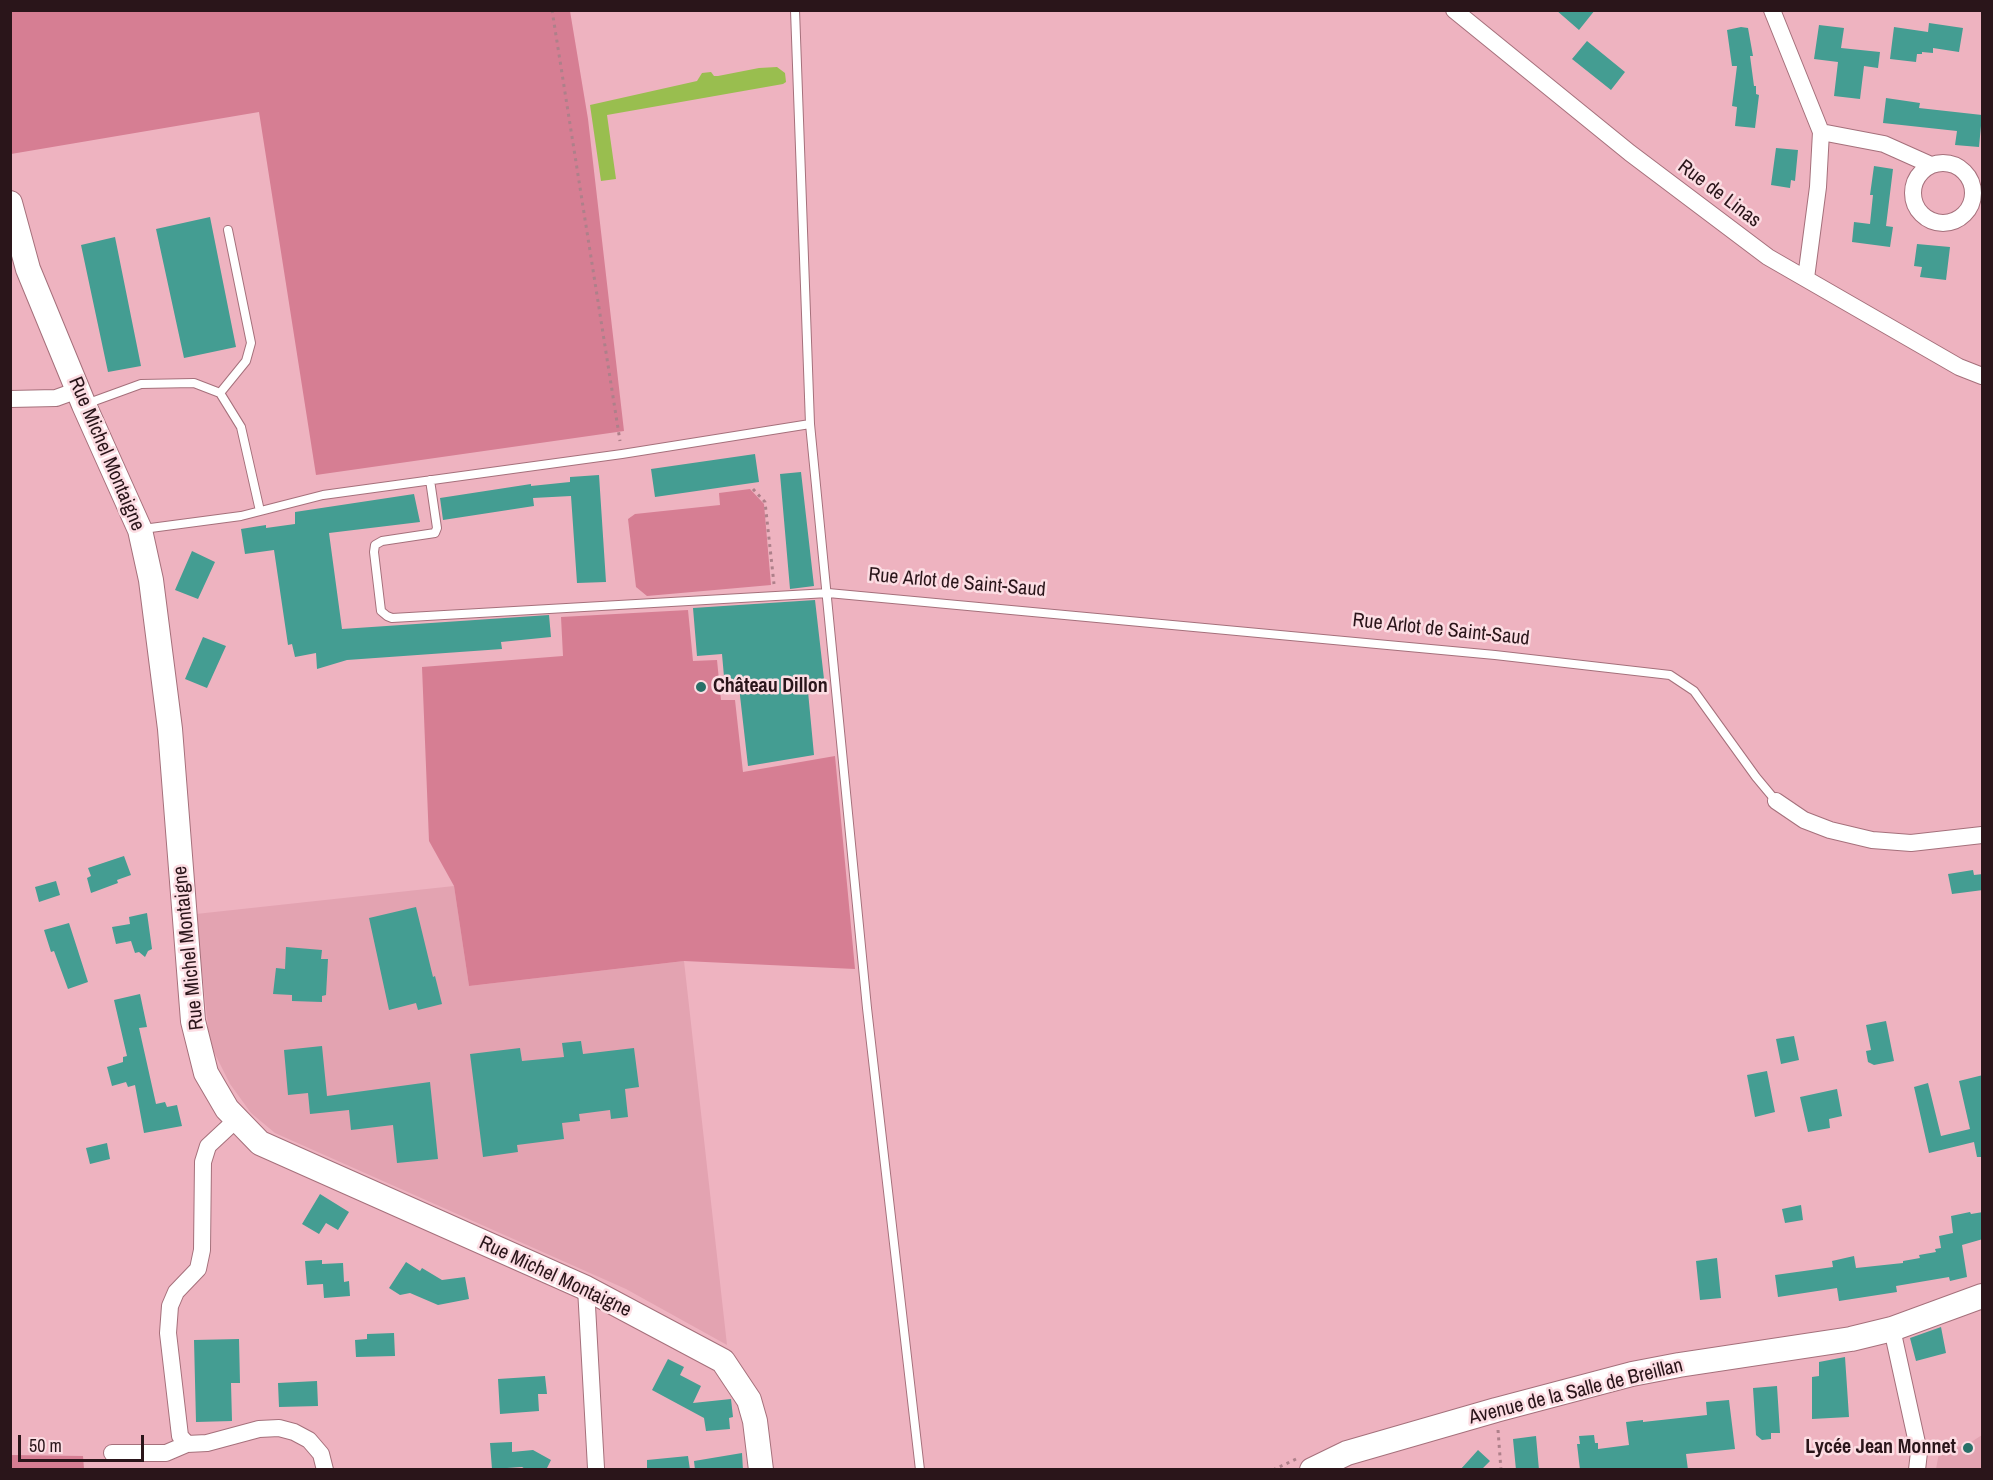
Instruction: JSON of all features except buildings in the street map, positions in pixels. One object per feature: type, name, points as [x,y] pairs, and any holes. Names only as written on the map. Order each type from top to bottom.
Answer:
[{"type":"street","name":"Rue de Linas","points":[[1454,10],[1696,204],[1768,257],[1959,368],[1983,376]]},
{"type":"street","points":[[1772,10],[1821,132],[1818,186],[1806,278]]},
{"type":"street","points":[[1821,132],[1884,144],[1931,165]]},
{"type":"street","name":"Rue Michel Montaigne","points":[[10,202],[28,269],[140,530],[152,580],[170,729],[194,1021],[206,1073],[227,1109],[260,1143],[586,1288],[723,1361],[749,1400],[755,1421],[761,1470]]},
{"type":"street","points":[[10,399],[81,397]]},
{"type":"street","name":"Rue Arlot de Saint-Saud","points":[[1776,801],[1804,820],[1821,827],[1872,840],[1911,843],[1983,835]]},
{"type":"street","points":[[187,1444],[180,1436],[176,1411],[168,1333],[170,1306],[176,1292],[198,1269],[202,1250],[202,1162],[208,1146],[237,1119]]},
{"type":"street","points":[[586,1288],[596,1468]]},
{"type":"street","name":"Avenue de la Salle de Breillan","points":[[1312,1470],[1347,1453],[1632,1374],[1839,1342],[1892,1329],[1983,1296]]},
{"type":"street","points":[[1892,1329],[1919,1452],[1917,1470]]},
{"type":"street","points":[[112,1453],[166,1453],[187,1444],[207,1443],[260,1429],[279,1428],[294,1432],[309,1440],[321,1454],[325,1470]]},
{"type":"lane","points":[[795,10],[810,424],[867,1008],[920,1470]]},
{"type":"lane","points":[[220,393],[246,361],[251,343],[228,230]]},
{"type":"lane","points":[[81,397],[141,384],[194,383],[220,393],[241,427],[260,511]]},
{"type":"lane","points":[[140,530],[241,516],[323,495],[622,454],[810,424]]},
{"type":"lane","name":"Rue Arlot de Saint-Saud","points":[[430,480],[437,528],[435,532],[381,541],[375,545],[381,611],[392,618],[828,593],[1495,655],[1670,675],[1694,691],[1776,801]]},
{"type":"path","points":[[552,10],[622,454]]},
{"type":"path","points":[[753,489],[765,502],[775,596]]},
{"type":"path","points":[[1496,1410],[1501,1470]]},
{"type":"shaded area","points":[[11,10],[570,11],[588,119],[624,431],[316,475],[259,112],[11,154]]},
{"type":"shaded area","points":[[777,67],[785,73],[786,82],[783,84],[607,115],[616,179],[601,181],[590,105],[697,81],[702,73],[711,72],[714,76],[718,76]]},
{"type":"shaded area","points":[[750,489],[764,504],[771,585],[647,596],[636,587],[628,519],[635,514],[720,505],[719,493]]},
{"type":"shaded area","points":[[688,610],[693,661],[717,660],[721,700],[735,700],[743,772],[835,756],[855,969],[684,961],[469,986],[454,886],[429,841],[422,667],[563,656],[561,617]]},
{"type":"shaded area","points":[[454,886],[469,986],[684,961],[727,1345],[626,1289],[275,1133],[251,1113],[230,1084],[209,1037],[196,914]]},
{"type":"shaded area","name":"Lycée Jean Monnet","points":[[1982,1435],[1982,1469],[1936,1469],[1939,1453],[1968,1444]]},
{"type":"shaded area","points":[[11,1455],[83,1456],[84,1469],[11,1469]]},
{"type":"place","name":"Château Dillon","points":[[701,687]]},
{"type":"place","name":"Lycée Jean Monnet","points":[[1968,1448]]}]
